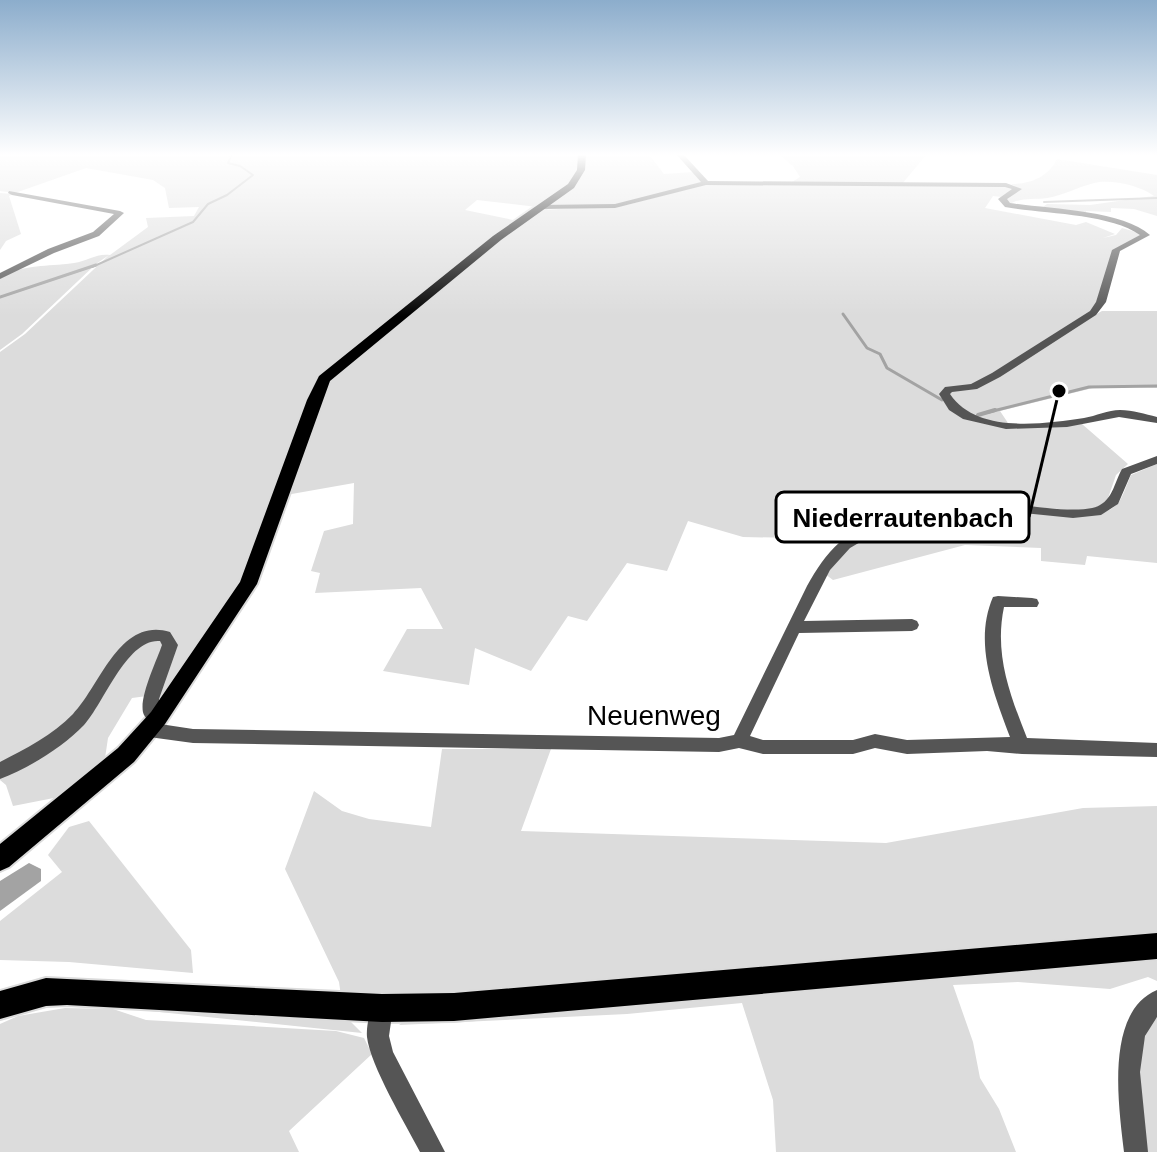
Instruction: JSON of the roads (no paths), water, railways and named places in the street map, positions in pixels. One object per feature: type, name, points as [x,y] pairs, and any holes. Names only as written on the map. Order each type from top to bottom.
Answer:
[{"type":"main road","points":[[0,846],[126,755],[154,724],[248,584],[317,390],[324,379],[482,250],[540,208]]},
{"type":"main road","points":[[0,859],[47,823],[83,789]]},
{"type":"main road","points":[[0,1005],[46,992],[67,991],[382,1008],[454,1007],[1157,946]]},
{"type":"street","points":[[0,276],[51,251],[96,234],[120,213],[92,208]]},
{"type":"street","points":[[1029,208],[1113,221],[1146,233],[1116,250],[1101,302],[1093,313],[996,375],[973,387],[949,389],[945,397],[956,411],[979,421],[1024,426],[1081,422],[1118,413],[1157,420]]},
{"type":"street","points":[[739,741],[814,586],[835,553],[855,538],[870,531],[975,506],[1089,514],[1101,511],[1112,503],[1126,472],[1157,460]]},
{"type":"street","points":[[1022,747],[992,664],[995,611],[998,601],[1032,603]]},
{"type":"street","points":[[794,627],[912,625]]},
{"type":"street","points":[[0,771],[45,746],[77,722],[128,648],[141,637],[155,633],[165,636],[170,645],[151,699],[154,724]]},
{"type":"street","name":"Neuenweg","points":[[154,724],[183,736],[719,745],[739,741],[763,747],[853,747],[875,741],[907,747],[987,744],[1157,750]]},
{"type":"street","points":[[1136,1152],[1129,1057],[1140,1018],[1157,1001]]},
{"type":"street","points":[[382,1008],[378,1036],[383,1055],[433,1152]]},
{"type":"waterway","points":[[92,267],[193,222],[205,208]]},
{"type":"waterway","points":[[0,297],[96,265]]},
{"type":"waterway","points":[[843,314],[867,348],[880,354],[887,368],[942,400]]},
{"type":"waterway","points":[[989,412],[1089,387],[1157,386]]},
{"type":"waterway","points":[[978,415],[995,410]]},
{"type":"place","name":"Niederrautenbach","points":[[1059,391]]}]
